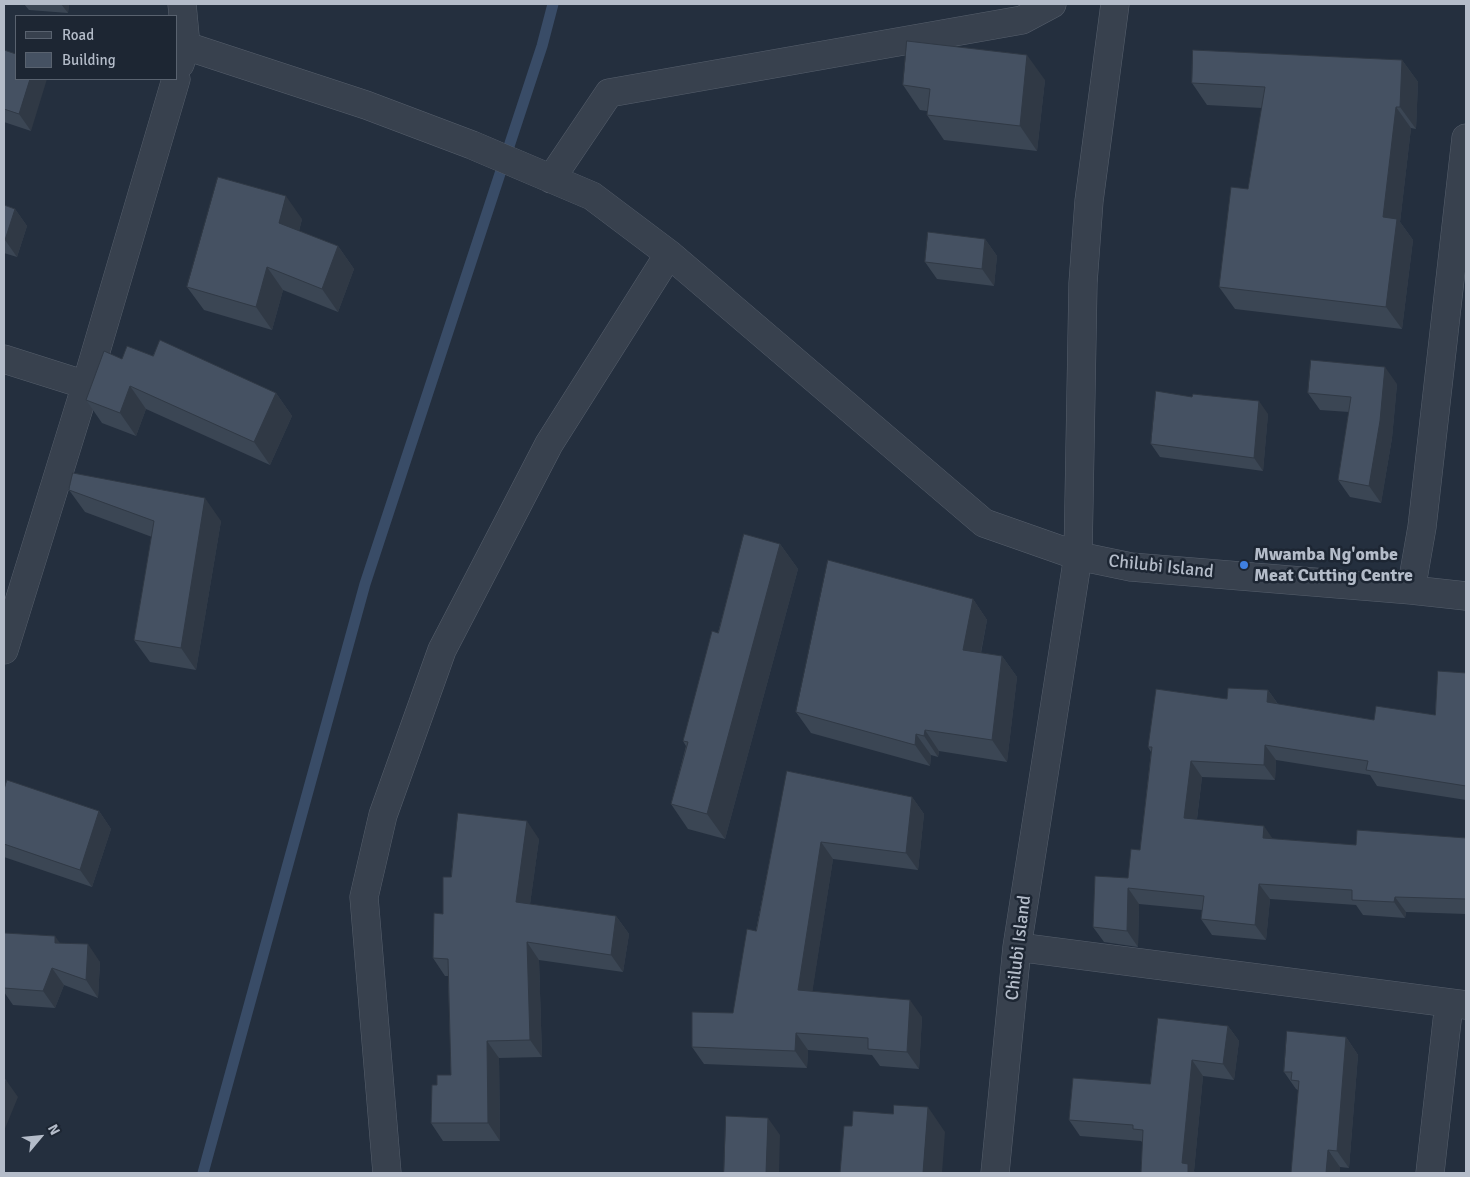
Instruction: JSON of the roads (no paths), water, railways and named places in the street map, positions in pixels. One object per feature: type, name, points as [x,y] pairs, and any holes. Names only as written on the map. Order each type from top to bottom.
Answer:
[{"type":"street","points":[[178,72],[186,46],[182,4]]},
{"type":"street","points":[[541,175],[609,93],[1022,20],[1052,4]]},
{"type":"street","points":[[186,46],[366,105],[472,145],[592,196],[669,254],[984,523],[1078,556],[1083,283],[1089,201],[1115,4]]},
{"type":"street","points":[[4,650],[86,385],[175,80]]},
{"type":"street","points":[[1411,590],[1422,527],[1464,173],[1466,138]]},
{"type":"street","points":[[387,1173],[364,897],[383,815],[442,650],[549,444],[669,254]]},
{"type":"street","points":[[4,359],[86,385]]},
{"type":"street","name":"Chilubi Island","points":[[995,1173],[1018,947],[1078,556],[1131,567],[1466,596]]},
{"type":"street","points":[[1018,947],[1458,1004],[1430,1173]]},
{"type":"waterway","points":[[203,1173],[365,584],[542,46],[553,4]]},
{"type":"place","name":"Mwamba Ng'ombe Meat Cutting Centre","points":[[1244,565]]}]
